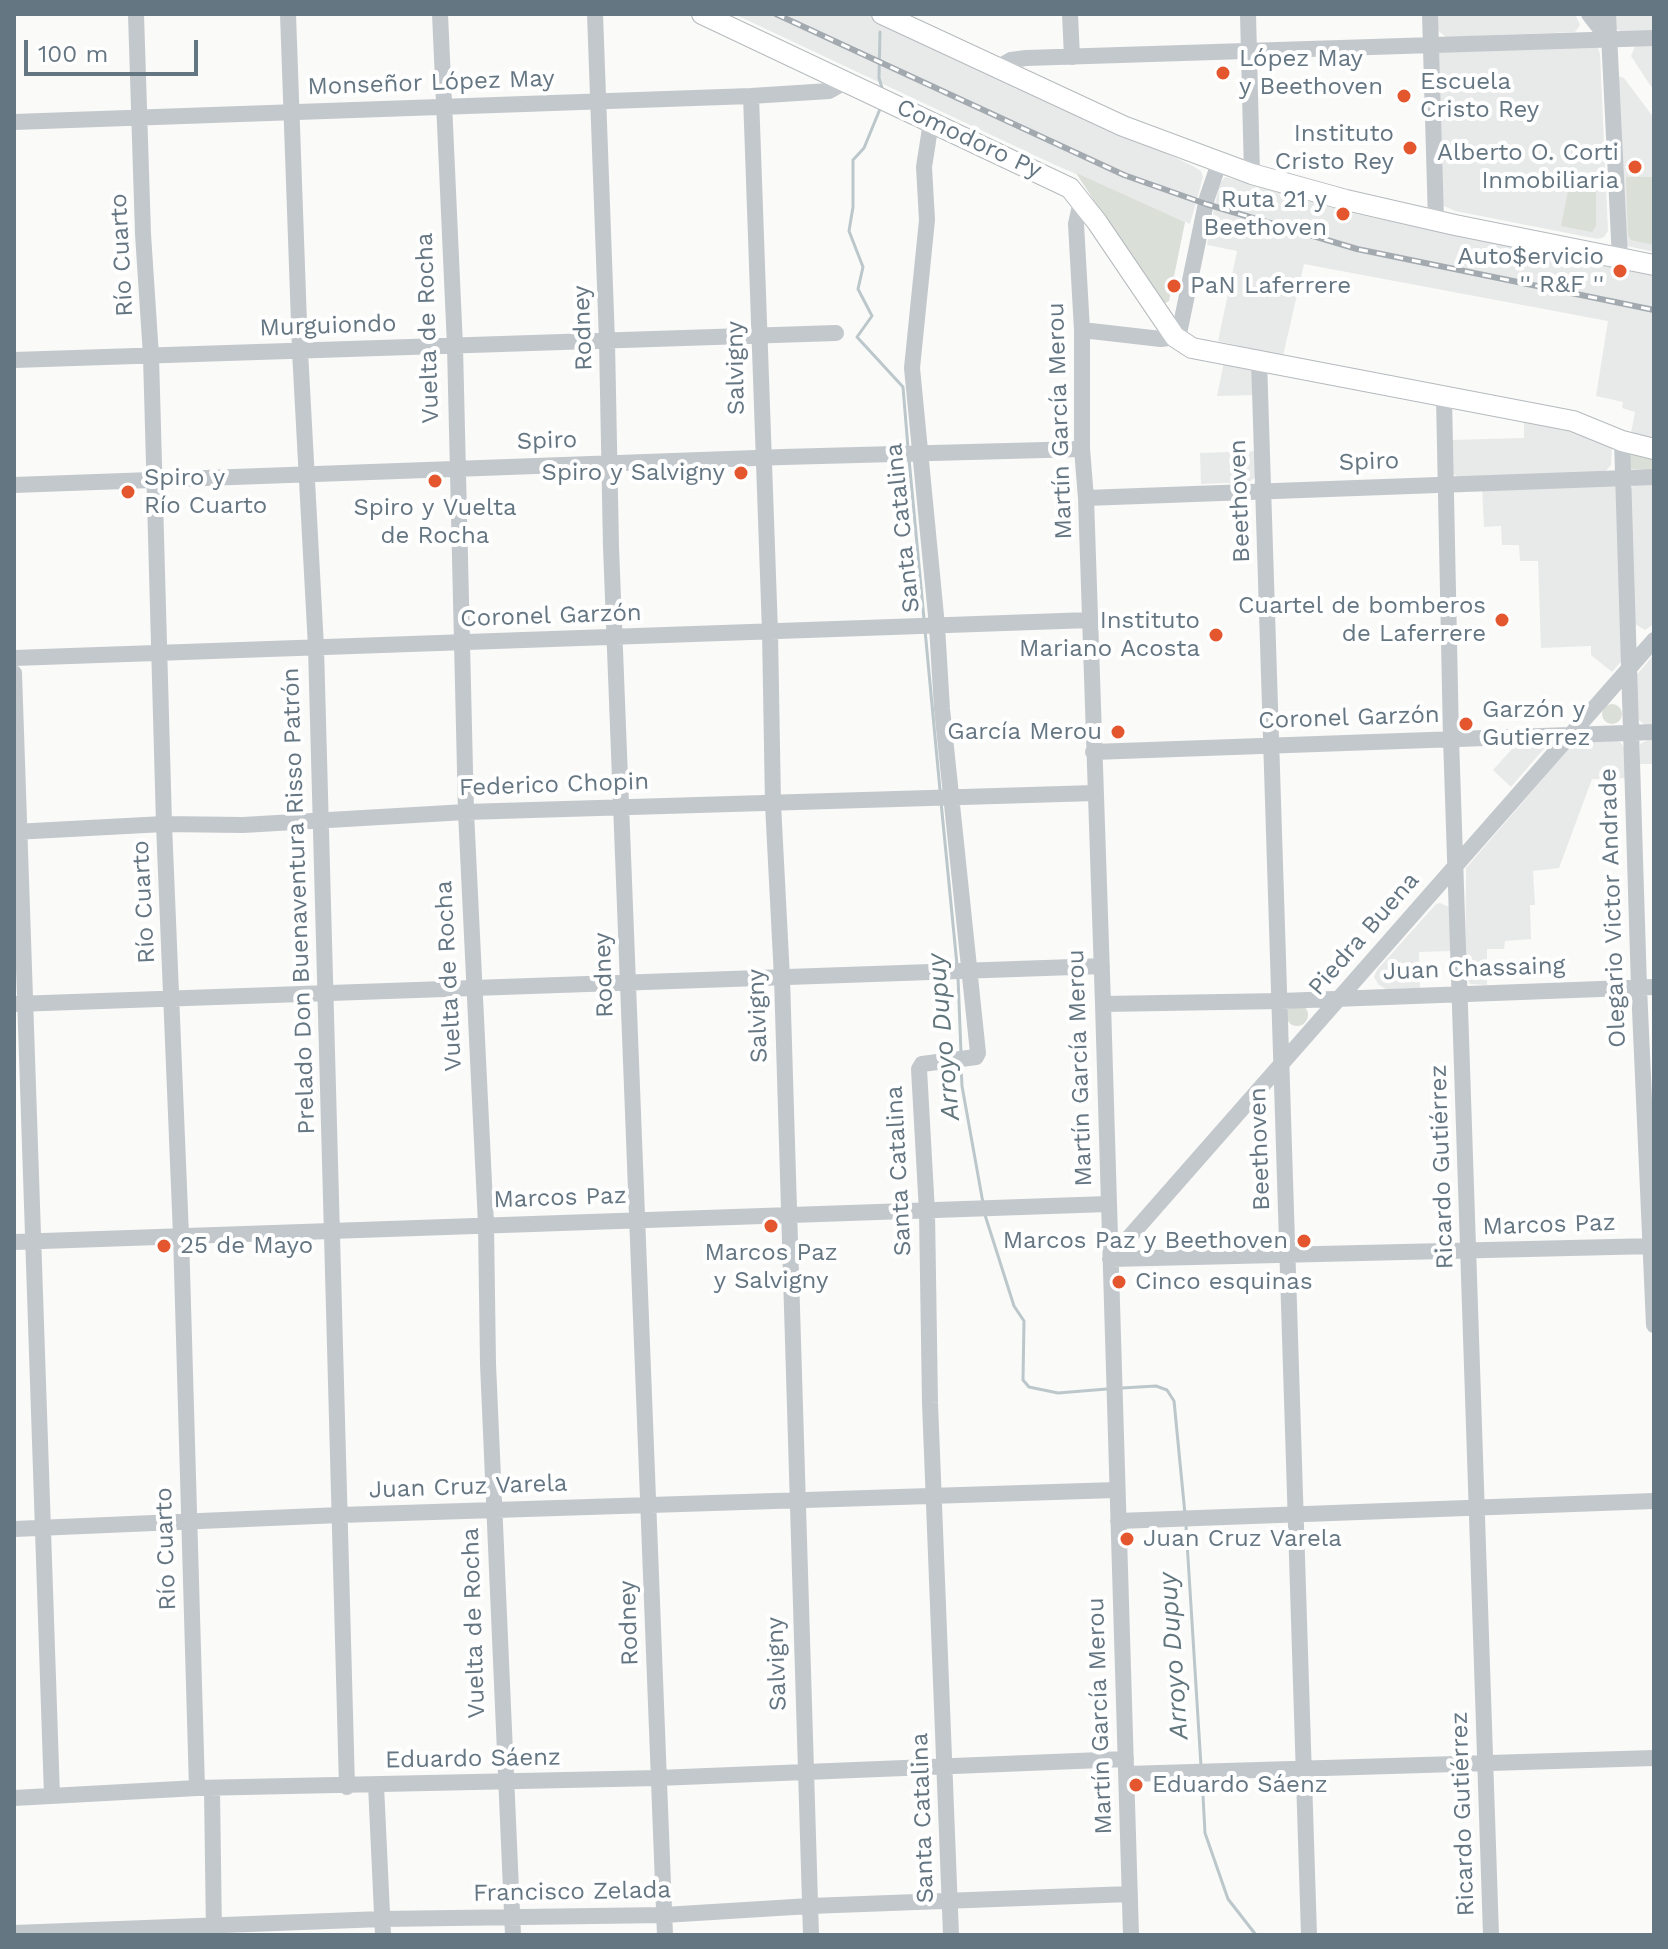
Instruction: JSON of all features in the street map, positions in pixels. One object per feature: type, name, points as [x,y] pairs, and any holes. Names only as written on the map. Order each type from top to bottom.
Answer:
[{"type":"main road","name":"Comodoro Py","points":[[702,14],[1070,188],[1175,337]]},
{"type":"main road","points":[[894,17],[1123,126],[1252,174],[1436,221],[1654,265]]},
{"type":"main road","points":[[1175,337],[1192,348],[1573,421],[1622,441],[1654,449]]},
{"type":"street","name":"Río Cuarto","points":[[136,14],[151,356],[189,1522],[214,1930]]},
{"type":"street","name":"Prelado Don Buenaventura Risso Patrón","points":[[288,14],[300,351],[316,647],[347,1787]]},
{"type":"street","name":"Vuelta de Rocha","points":[[440,14],[455,346],[466,812],[486,1224],[493,1510],[513,1935]]},
{"type":"street","name":"Rodney","points":[[595,14],[611,463],[611,547],[665,1935]]},
{"type":"street","points":[[1070,14],[1072,57]]},
{"type":"street","points":[[1248,14],[1252,174]]},
{"type":"street","points":[[1430,14],[1436,221]]},
{"type":"street","points":[[1589,14],[1609,40]]},
{"type":"street","points":[[1608,14],[1620,259]]},
{"type":"street","points":[[997,68],[1011,60],[1072,57],[1654,38]]},
{"type":"street","name":"Monseñor López May","points":[[14,122],[751,96],[829,91],[847,81]]},
{"type":"street","name":"Salvigny","points":[[751,96],[811,1935]]},
{"type":"street","name":"Santa Catalina","points":[[931,122],[924,167],[927,220],[922,288],[912,358],[917,454],[967,969],[978,1053],[976,1057],[922,1064],[919,1069],[927,1212],[934,1496],[951,1935]]},
{"type":"street","points":[[1082,330],[1161,339],[1175,337],[1180,329],[1207,198],[1219,163]]},
{"type":"street","name":"Martín García Merou","points":[[1081,201],[1076,224],[1082,330],[1082,449],[1102,966],[1131,1935]]},
{"type":"street","name":"Murguiondo","points":[[14,360],[836,333]]},
{"type":"street","name":"Beethoven","points":[[1259,360],[1309,1935]]},
{"type":"street","name":"Ricardo Gutiérrez","points":[[1444,397],[1451,738],[1491,1935]]},
{"type":"street","name":"Olegario Victor Andrade","points":[[1622,441],[1632,733],[1647,987],[1654,1325]]},
{"type":"street","name":"Spiro","points":[[14,485],[1082,449]]},
{"type":"street","name":"Spiro","points":[[1086,498],[1264,489],[1654,477]]},
{"type":"street","name":"Coronel Garzón","points":[[14,658],[1090,620]]},
{"type":"street","name":"Piedra Buena","points":[[1110,1259],[1654,640]]},
{"type":"street","points":[[14,673],[19,1004],[34,1241],[52,1796]]},
{"type":"street","name":"Coronel Garzón","points":[[1093,752],[1654,732]]},
{"type":"street","name":"Federico Chopin","points":[[16,832],[164,824],[243,825],[466,812],[1095,793]]},
{"type":"street","points":[[19,1004],[173,1001],[1102,966]]},
{"type":"street","name":"Juan Chassaing","points":[[1103,1004],[1281,1001],[1647,987]]},
{"type":"street","name":"Marcos Paz","points":[[14,1242],[1108,1204]]},
{"type":"street","name":"Marcos Paz","points":[[1110,1259],[1652,1246]]},
{"type":"street","name":"Juan Cruz Varela","points":[[14,1529],[340,1515],[1116,1490]]},
{"type":"street","points":[[1118,1521],[1654,1501]]},
{"type":"street","name":"Eduardo Sáenz","points":[[14,1798],[204,1788],[658,1778],[946,1766],[1126,1767],[1202,1772],[1654,1758]]},
{"type":"street","points":[[376,1785],[383,1927]]},
{"type":"street","name":"Francisco Zelada","points":[[15,1934],[383,1927],[511,1917],[664,1915],[949,1899],[1130,1894]]},
{"type":"street","points":[[14,1914],[15,1934]]},
{"type":"shaded area","points":[[734,14],[866,14],[1201,171],[1203,177],[1190,224],[1053,164]]},
{"type":"shaded area","points":[[1435,14],[1575,14],[1580,25],[1575,32],[1446,37],[1437,30]]},
{"type":"shaded area","points":[[1612,14],[1654,14],[1654,32],[1624,33],[1615,28]]},
{"type":"shaded area","points":[[1654,42],[1654,91],[1631,56],[1635,46]]},
{"type":"shaded area","points":[[1597,45],[1600,54],[1608,231],[1604,237],[1598,239],[1455,211],[1442,205],[1438,51]]},
{"type":"shaded area","points":[[1618,76],[1624,78],[1654,118],[1654,252],[1627,246]]},
{"type":"shaded area","points":[[1076,173],[1185,222],[1169,301],[1162,305]]},
{"type":"shaded area","points":[[1225,177],[1351,213],[1654,276],[1654,438],[1631,433],[1635,412],[1622,408],[1623,402],[1596,396],[1608,321],[1304,264],[1283,356],[1218,341],[1237,251],[1207,245],[1219,185]]},
{"type":"shaded area","points":[[1626,177],[1654,177],[1654,245],[1631,240],[1628,235]]},
{"type":"shaded area","points":[[1565,181],[1596,183],[1596,225],[1592,232],[1561,226],[1568,191],[1563,189]]},
{"type":"shaded area","points":[[1224,362],[1253,369],[1255,395],[1217,396]]},
{"type":"shaded area","points":[[1524,420],[1586,432],[1612,447],[1611,465],[1605,472],[1458,477],[1453,474],[1451,440],[1524,438]]},
{"type":"shaded area","points":[[1257,451],[1257,476],[1249,482],[1201,484],[1200,453]]},
{"type":"shaded area","points":[[1629,452],[1654,456],[1654,470],[1629,469]]},
{"type":"shaded area","points":[[1654,481],[1654,624],[1645,630],[1635,624],[1630,490],[1635,483]]},
{"type":"shaded area","points":[[1607,482],[1616,487],[1624,658],[1612,672],[1591,655],[1591,646],[1541,648],[1538,561],[1520,561],[1519,545],[1502,545],[1501,526],[1484,527],[1482,486]]},
{"type":"shaded area","points":[[1654,654],[1654,725],[1646,726],[1638,719],[1636,676]]},
{"type":"shaded area","points":[[1608,704],[1616,704],[1622,714],[1616,724],[1608,724],[1602,718],[1602,710]]},
{"type":"shaded area","points":[[1654,737],[1654,764],[1640,764],[1640,744]]},
{"type":"shaded area","points":[[1618,739],[1626,750],[1626,778],[1592,779],[1559,868],[1533,871],[1535,905],[1530,905],[1531,939],[1505,941],[1504,949],[1487,949],[1487,985],[1470,984],[1465,976],[1466,868],[1574,743]]},
{"type":"shaded area","points":[[1520,740],[1548,744],[1511,787],[1493,770]]},
{"type":"shaded area","points":[[1440,903],[1449,907],[1451,951],[1419,952],[1420,988],[1386,989],[1379,985],[1374,977],[1377,970]]},
{"type":"shaded area","points":[[1297,1004],[1305,1007],[1308,1015],[1305,1023],[1297,1026],[1289,1023],[1286,1015],[1289,1007]]},
{"type":"waterway","name":"Arroyo Dupuy","points":[[880,32],[879,78],[882,88]]},
{"type":"waterway","name":"Arroyo Dupuy","points":[[880,109],[864,148],[853,160],[853,207],[849,231],[863,267],[858,289],[872,316],[857,337],[903,387],[908,448]]},
{"type":"waterway","name":"Arroyo Dupuy","points":[[909,459],[924,619]]},
{"type":"waterway","name":"Arroyo Dupuy","points":[[925,630],[940,790]]},
{"type":"waterway","name":"Arroyo Dupuy","points":[[941,802],[957,965]]},
{"type":"waterway","name":"Arroyo Dupuy","points":[[958,977],[961,1053]]},
{"type":"waterway","name":"Arroyo Dupuy","points":[[961,1065],[983,1203]]},
{"type":"waterway","name":"Arroyo Dupuy","points":[[985,1215],[1014,1306],[1024,1321],[1023,1380],[1029,1387],[1058,1393],[1107,1389]]},
{"type":"waterway","name":"Arroyo Dupuy","points":[[1122,1388],[1156,1386],[1167,1390],[1174,1401],[1185,1514]]},
{"type":"waterway","name":"Arroyo Dupuy","points":[[1186,1526],[1201,1766]]},
{"type":"waterway","name":"Arroyo Dupuy","points":[[1202,1777],[1205,1833],[1228,1899],[1256,1935]]},
{"type":"railway","points":[[776,14],[1124,175],[1206,204],[1357,249],[1654,310]]},
{"type":"place","name":"López May y Beethoven","points":[[1223,73]]},
{"type":"place","name":"Escuela Cristo Rey","points":[[1404,96]]},
{"type":"place","name":"Instituto Cristo Rey","points":[[1410,148]]},
{"type":"place","name":"Alberto O. Corti Inmobiliaria","points":[[1635,167]]},
{"type":"place","name":"Ruta 21 y Beethoven","points":[[1343,214]]},
{"type":"place","name":"Auto$ervicio '' R&F ''","points":[[1620,271]]},
{"type":"place","name":"PaN Laferrere","points":[[1174,286]]},
{"type":"place","name":"Spiro y Salvigny","points":[[741,473]]},
{"type":"place","name":"Spiro y Vuelta de Rocha","points":[[435,481]]},
{"type":"place","name":"Spiro y Río Cuarto","points":[[128,492]]},
{"type":"place","name":"Cuartel de bomberos de Laferrere","points":[[1502,620]]},
{"type":"place","name":"Instituto Mariano Acosta","points":[[1216,635]]},
{"type":"place","name":"Garzón y Gutierrez","points":[[1466,724]]},
{"type":"place","name":"García Merou","points":[[1118,732]]},
{"type":"place","name":"Marcos Paz y Salvigny","points":[[771,1226]]},
{"type":"place","name":"Marcos Paz y Beethoven","points":[[1304,1241]]},
{"type":"place","name":"25 de Mayo","points":[[164,1246]]},
{"type":"place","name":"Cinco esquinas","points":[[1119,1282]]},
{"type":"place","name":"Juan Cruz Varela","points":[[1127,1539]]},
{"type":"place","name":"Eduardo Sáenz","points":[[1136,1785]]}]
